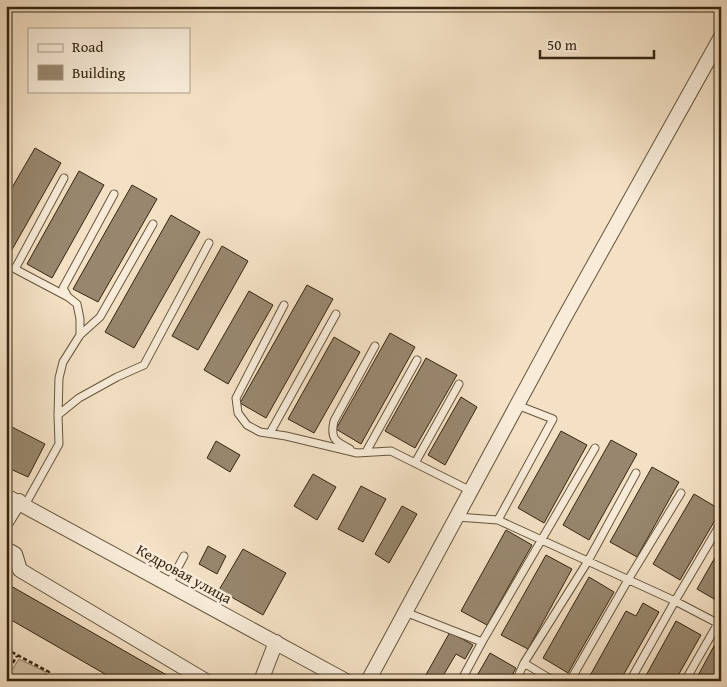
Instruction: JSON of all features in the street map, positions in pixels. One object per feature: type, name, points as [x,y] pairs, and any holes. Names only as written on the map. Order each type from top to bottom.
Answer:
[{"type":"street","points":[[368,681],[563,320],[721,37]]},
{"type":"street","points":[[6,522],[17,501]]},
{"type":"street","name":"Кедровая улица","points":[[17,501],[346,681]]},
{"type":"street","points":[[6,549],[15,554],[20,570],[206,681]]},
{"type":"street","points":[[261,681],[276,642]]},
{"type":"lane","points":[[64,178],[15,268],[68,297],[77,304],[80,318],[80,334]]},
{"type":"lane","points":[[68,297],[63,288],[114,194]]},
{"type":"lane","points":[[17,501],[59,444],[59,378],[63,362],[80,334],[100,317],[153,224]]},
{"type":"lane","points":[[58,415],[79,398],[144,365],[209,243]]},
{"type":"lane","points":[[284,305],[236,398],[238,413],[247,426],[260,432],[286,436],[357,453],[391,451],[471,490]]},
{"type":"lane","points":[[270,433],[336,314]]},
{"type":"lane","points":[[357,453],[336,441],[332,432],[334,421],[375,346]]},
{"type":"lane","points":[[366,452],[417,360]]},
{"type":"lane","points":[[415,463],[459,384]]},
{"type":"lane","points":[[498,520],[553,419],[517,405]]},
{"type":"lane","points":[[461,681],[595,448]]},
{"type":"lane","points":[[516,681],[524,663],[588,561],[636,473]]},
{"type":"lane","points":[[570,681],[681,493]]},
{"type":"lane","points":[[456,516],[498,520],[720,622],[685,681]]},
{"type":"lane","points":[[630,681],[674,601],[721,523]]},
{"type":"lane","points":[[169,584],[184,556]]},
{"type":"lane","points":[[405,612],[482,642]]},
{"type":"lane","points":[[524,663],[554,681]]},
{"type":"path","points":[[6,650],[49,672],[44,679],[51,681]]},
{"type":"path","points":[[6,674],[17,655]]},
{"type":"shaded area","points":[[19,659],[46,672],[40,681],[9,681],[6,679]]},
{"type":"building","points":[[35,148],[61,163],[9,255],[6,254],[6,198]]},
{"type":"building","points":[[79,171],[104,185],[52,278],[27,264]]},
{"type":"building","points":[[132,185],[157,199],[98,302],[73,289]]},
{"type":"building","points":[[171,215],[200,232],[134,348],[105,332]]},
{"type":"building","points":[[222,246],[248,261],[198,350],[172,336]]},
{"type":"building","points":[[307,285],[333,299],[266,418],[240,403]]},
{"type":"building","points":[[249,291],[273,305],[228,384],[204,370]]},
{"type":"building","points":[[390,333],[415,347],[361,444],[336,429]]},
{"type":"building","points":[[334,337],[360,352],[314,433],[288,419]]},
{"type":"building","points":[[426,358],[457,375],[415,448],[385,431]]},
{"type":"building","points":[[461,397],[477,407],[445,465],[428,455]]},
{"type":"building","points":[[6,424],[45,444],[28,477],[6,467]]},
{"type":"building","points":[[561,431],[587,445],[544,523],[518,508]]},
{"type":"building","points":[[611,440],[637,454],[589,540],[563,525]]},
{"type":"building","points":[[216,441],[240,455],[230,472],[207,458]]},
{"type":"building","points":[[652,467],[679,482],[637,557],[610,542]]},
{"type":"building","points":[[313,474],[336,487],[317,520],[294,506]]},
{"type":"building","points":[[361,486],[386,499],[363,542],[338,529]]},
{"type":"building","points":[[694,494],[721,510],[680,580],[653,564]]},
{"type":"building","points":[[402,506],[417,514],[389,563],[375,554]]},
{"type":"building","points":[[506,530],[532,545],[487,625],[461,611]]},
{"type":"building","points":[[208,546],[226,556],[217,574],[199,564]]},
{"type":"building","points":[[721,547],[721,603],[697,589]]},
{"type":"building","points":[[243,549],[286,573],[263,615],[219,590]]},
{"type":"building","points":[[546,555],[572,569],[528,649],[501,635]]},
{"type":"building","points":[[589,577],[614,592],[568,673],[543,658]]},
{"type":"building","points":[[11,586],[177,681],[117,681],[6,617],[6,594]]},
{"type":"building","points":[[643,603],[659,612],[620,681],[587,681],[626,611],[636,616]]},
{"type":"building","points":[[676,621],[701,635],[675,681],[643,681]]},
{"type":"building","points":[[450,632],[473,645],[465,659],[456,654],[440,681],[424,681],[423,680]]},
{"type":"building","points":[[714,646],[721,650],[721,681],[695,681]]},
{"type":"building","points":[[490,653],[516,668],[509,681],[474,681]]}]
